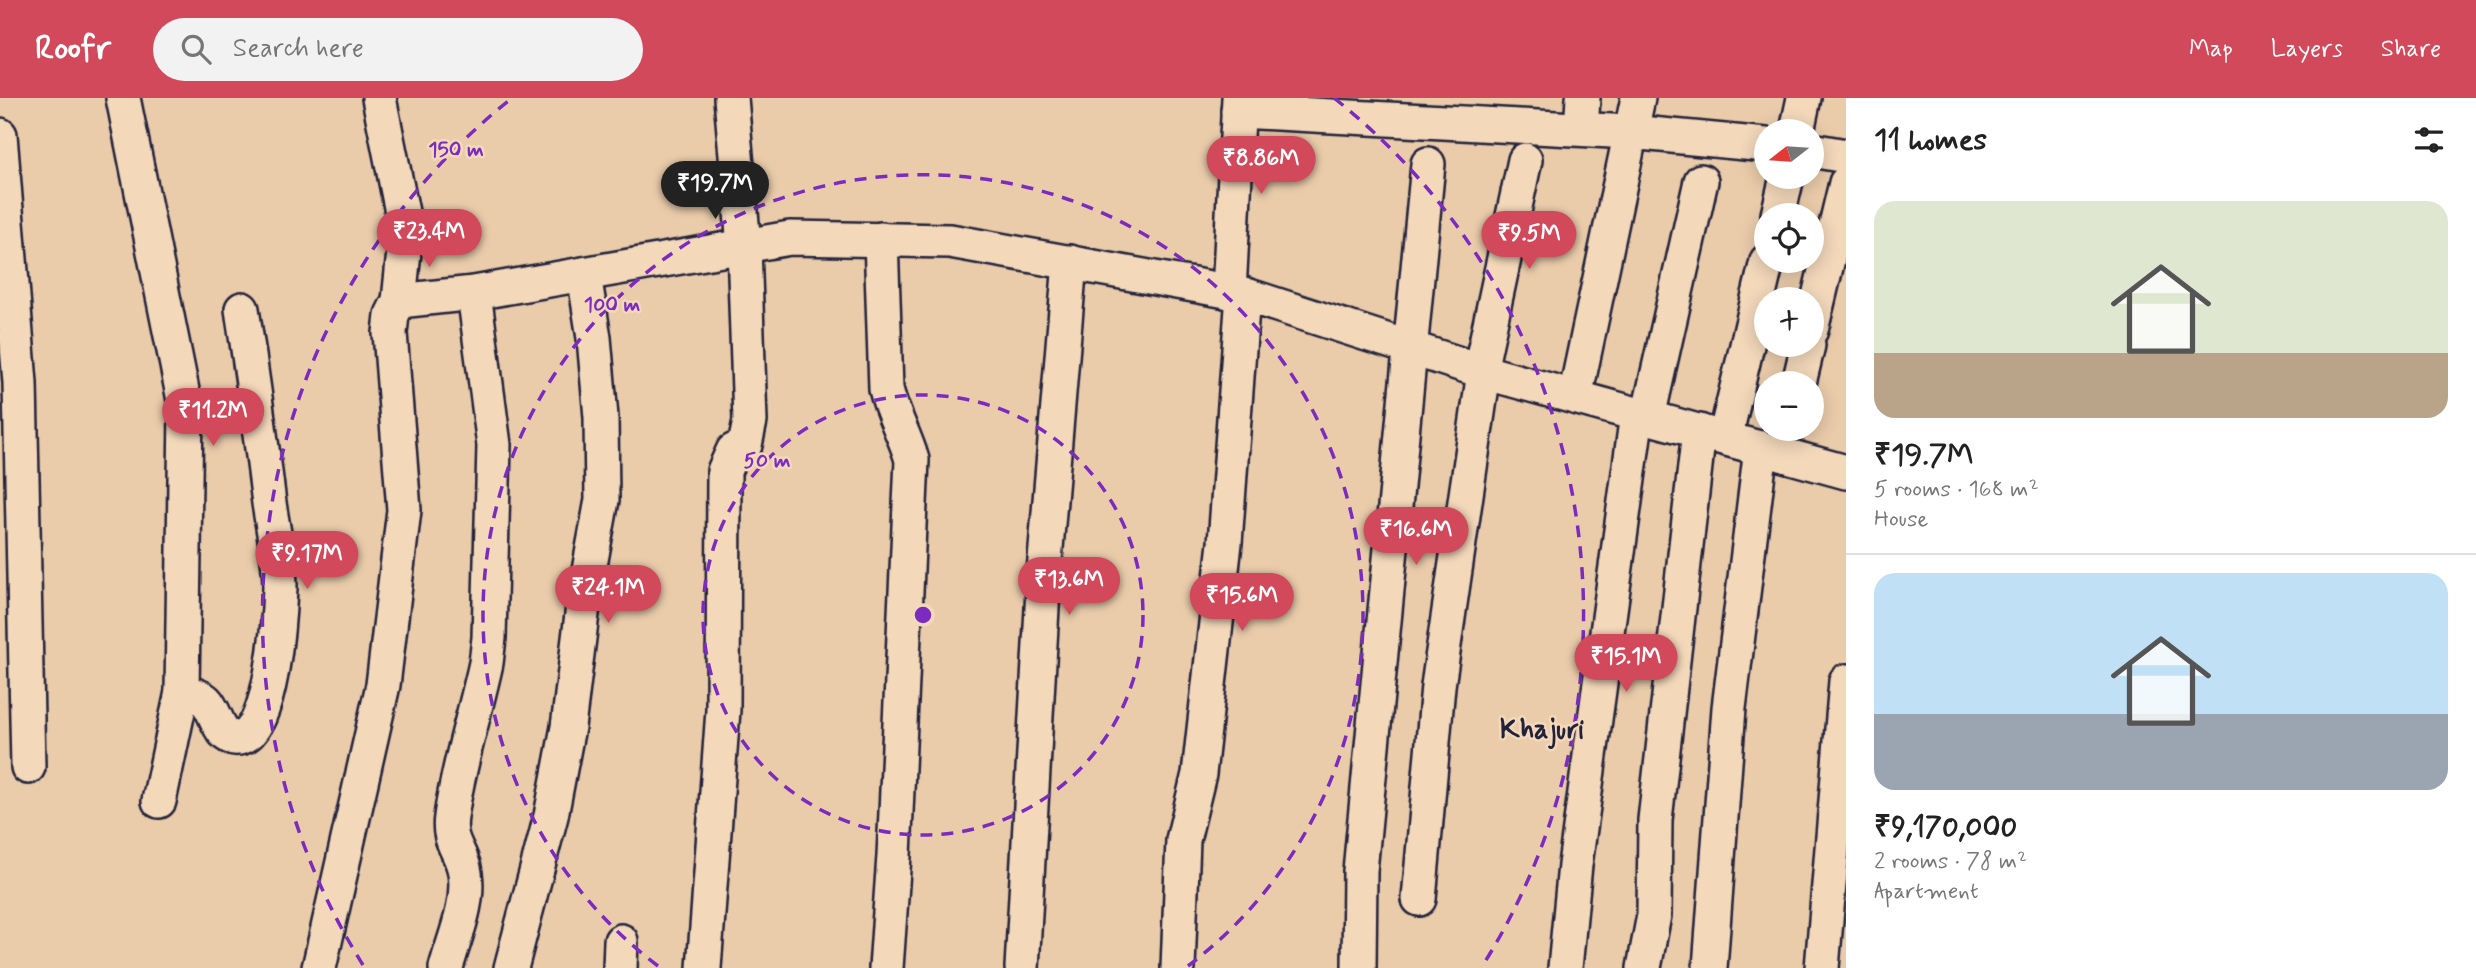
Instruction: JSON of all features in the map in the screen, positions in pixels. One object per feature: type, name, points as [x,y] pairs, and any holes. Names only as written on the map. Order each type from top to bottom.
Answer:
[{"type":"street","points":[[123,98],[186,410],[182,692],[159,801]]},
{"type":"street","points":[[318,968],[383,685],[403,523],[405,491],[390,333],[392,315],[399,301],[406,232],[379,98]]},
{"type":"street","points":[[704,968],[723,710],[724,471],[733,451],[745,445],[750,421],[744,246],[731,98]]},
{"type":"street","points":[[1575,397],[1638,98]]},
{"type":"street","points":[[1800,119],[1804,98]]},
{"type":"street","points":[[1178,968],[1182,840],[1199,774],[1223,556],[1236,293],[1239,104],[1629,132],[1754,144]]},
{"type":"street","points":[[0,135],[20,383],[28,767]]},
{"type":"street","points":[[1824,152],[1846,156]]},
{"type":"street","points":[[1419,899],[1438,686],[1482,371],[1525,160]]},
{"type":"street","points":[[1359,968],[1360,871],[1428,164]]},
{"type":"street","points":[[1565,968],[1577,852],[1642,415],[1701,181]]},
{"type":"street","points":[[1821,287],[1846,183]]},
{"type":"street","points":[[399,301],[474,293],[790,238],[950,241],[1236,293],[1482,371],[1575,397],[1712,434],[1777,444],[1846,472]]},
{"type":"street","points":[[881,239],[886,389],[892,414],[905,437],[912,460],[894,856],[886,968]]},
{"type":"street","points":[[1023,968],[1044,572],[1070,262]]},
{"type":"street","points":[[1644,968],[1654,915],[1655,820],[1712,434],[1763,273]]},
{"type":"street","points":[[511,968],[551,816],[569,727],[584,598],[602,500],[601,417],[594,338],[584,274]]},
{"type":"street","points":[[446,968],[464,904],[466,884],[465,870],[452,846],[451,817],[486,663],[489,638],[494,445],[474,293]]},
{"type":"street","points":[[182,692],[200,696],[208,703],[227,736],[236,739],[249,736],[257,726],[270,683],[280,586],[267,470],[242,309]]},
{"type":"street","points":[[1710,968],[1728,708],[1777,444]]},
{"type":"street","points":[[1822,968],[1846,681]]},
{"type":"district","name":"Khajuri","points":[[1542,728]]}]
